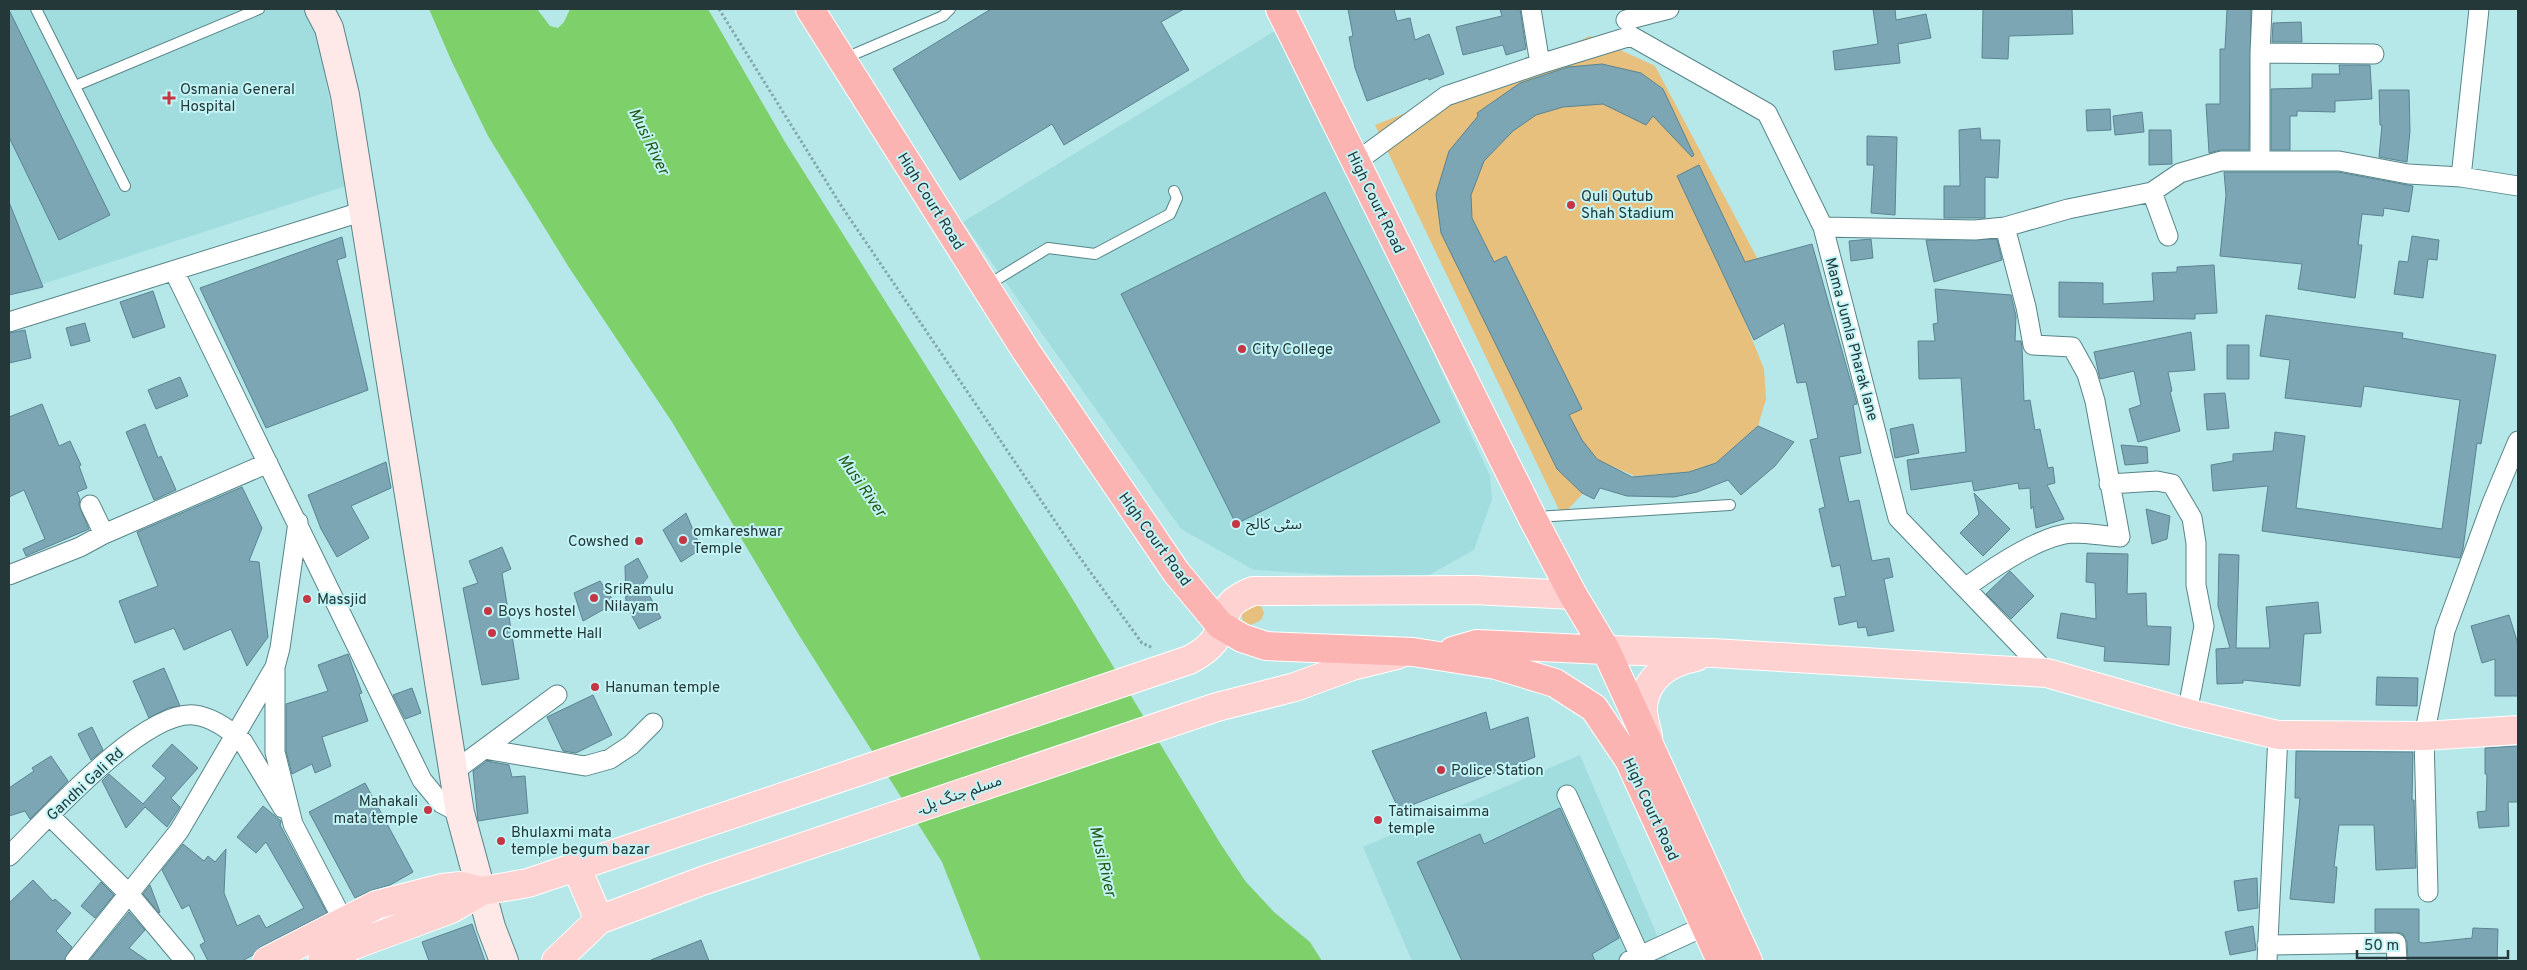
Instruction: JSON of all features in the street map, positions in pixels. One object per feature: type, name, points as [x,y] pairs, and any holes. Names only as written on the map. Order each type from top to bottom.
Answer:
[{"type":"highway","name":"High Court Road","points":[[810,9],[1031,359],[1176,572],[1220,625],[1242,638],[1266,646],[1441,654],[1496,665],[1555,682],[1594,708],[1629,760],[1721,961]]},
{"type":"highway","name":"High Court Road","points":[[1280,9],[1532,517],[1573,595],[1606,650],[1648,738],[1748,961]]},
{"type":"highway","points":[[1441,654],[1477,644],[1606,650]]},
{"type":"main road","points":[[319,9],[330,28],[345,95],[460,813],[491,927],[504,961]]},
{"type":"main road","points":[[322,961],[354,946],[451,909],[482,891],[528,883],[1189,660],[1204,652],[1214,640],[1226,609],[1238,597],[1253,591],[1474,590],[1573,595]]},
{"type":"main road","points":[[1606,650],[1713,653],[2047,673],[2187,713],[2278,735],[2424,736],[2518,730]]},
{"type":"main road","name":"مسلم جنگ پل۔","points":[[599,920],[702,881],[1217,707],[1295,687],[1360,664],[1413,652]]},
{"type":"main road","points":[[1648,738],[1643,707],[1646,691],[1657,674],[1674,664],[1713,653]]},
{"type":"main road","points":[[556,961],[599,920],[576,866]]},
{"type":"main road","points":[[267,961],[376,905],[442,888],[461,886],[482,891]]},
{"type":"street","points":[[1531,9],[1540,64]]},
{"type":"street","points":[[1356,162],[1446,96],[1540,64],[1627,22],[1670,9]]},
{"type":"street","points":[[2260,159],[2262,9]]},
{"type":"street","points":[[2461,177],[2479,9]]},
{"type":"street","name":"Mama Jumla Pharak lane","points":[[1627,22],[1767,113],[1823,227],[1898,518],[2047,673]]},
{"type":"street","points":[[2260,53],[2374,54]]},
{"type":"street","points":[[1823,227],[1975,230],[2005,227],[2068,209],[2152,192],[2180,173],[2221,161],[2260,159],[2339,161],[2408,174],[2461,177],[2518,186]]},
{"type":"street","points":[[2152,192],[2168,236]]},
{"type":"street","points":[[9,322],[174,272],[364,211]]},
{"type":"street","points":[[1965,588],[2018,553],[2051,539],[2073,533],[2120,537],[2095,401],[2087,374],[2072,347],[2033,345],[2026,307],[2005,227]]},
{"type":"street","points":[[174,272],[298,522],[422,780],[441,804],[460,813]]},
{"type":"street","points":[[2428,892],[2424,736],[2445,630],[2492,502],[2518,441]]},
{"type":"street","points":[[9,575],[80,547],[104,534],[268,463]]},
{"type":"street","points":[[2109,484],[2157,481],[2172,484],[2192,518],[2196,543],[2196,585],[2204,626],[2187,713]]},
{"type":"street","points":[[90,505],[104,534]]},
{"type":"street","points":[[298,522],[280,648],[275,668],[276,752],[293,824],[344,922]]},
{"type":"street","points":[[75,961],[179,831],[275,668]]},
{"type":"street","points":[[453,772],[557,695]]},
{"type":"street","name":"Gandhi Gali Rd","points":[[9,856],[108,759],[151,727],[181,716],[194,715],[208,718],[243,742],[293,824]]},
{"type":"street","points":[[484,749],[585,766],[617,754],[630,745],[653,723]]},
{"type":"street","points":[[2278,735],[2267,953],[2396,943],[2397,961]]},
{"type":"street","points":[[1567,795],[1637,960],[1705,926]]},
{"type":"street","points":[[50,816],[129,894],[185,961]]},
{"type":"lane","points":[[36,9],[125,186]]},
{"type":"lane","points":[[75,86],[259,9]]},
{"type":"lane","points":[[842,60],[943,16],[950,9]]},
{"type":"lane","points":[[985,287],[1048,248],[1095,254],[1170,214],[1177,198],[1174,191]]},
{"type":"lane","points":[[1532,517],[1730,505]]},
{"type":"path","points":[[719,9],[842,207],[1072,547],[1142,643],[1158,650]]},
{"type":"shaded area","name":"Osmania General Hospital","points":[[9,9],[312,9],[346,186],[9,295]]},
{"type":"shaded area","name":"City College","points":[[1283,26],[1490,476],[1492,499],[1474,550],[1420,580],[1254,570],[1181,529],[963,222]]},
{"type":"shaded area","name":"Quli Qutub Shah Stadium","points":[[1590,36],[1655,66],[1772,286],[1743,317],[1764,369],[1766,399],[1758,426],[1716,463],[1689,472],[1635,476],[1609,465],[1562,516],[1375,125],[1526,65]]},
{"type":"shaded area","points":[[1259,602],[1264,613],[1261,620],[1251,625],[1243,621],[1240,609]]},
{"type":"shaded area","points":[[1580,755],[1668,961],[1412,961],[1363,847]]},
{"type":"water","name":"Musi River","points":[[429,9],[537,9],[550,26],[558,28],[564,22],[570,9],[708,9],[785,142],[1067,590],[1220,843],[1246,882],[1274,912],[1310,942],[1322,961],[981,961],[942,862],[797,632],[672,422],[570,269],[488,136],[451,60]]},
{"type":"building","points":[[991,9],[1184,9],[1161,22],[1189,70],[1064,145],[1052,124],[960,180],[893,69]]},
{"type":"building","points":[[1348,9],[1394,9],[1397,21],[1410,18],[1415,40],[1429,34],[1444,74],[1429,80],[1428,78],[1367,101],[1355,68],[1349,37],[1353,36]]},
{"type":"building","points":[[1500,9],[1520,9],[1526,49],[1506,55],[1503,45],[1463,55],[1456,27],[1502,16]]},
{"type":"building","points":[[1873,9],[1895,9],[1896,20],[1926,14],[1931,38],[1898,44],[1900,63],[1835,70],[1833,51],[1878,44]]},
{"type":"building","points":[[1983,9],[2072,9],[2073,34],[2009,36],[2008,59],[1982,58]]},
{"type":"building","points":[[2227,9],[2251,9],[2249,150],[2221,150],[2209,153],[2206,104],[2220,104],[2220,49],[2225,49]]},
{"type":"building","points":[[9,10],[110,215],[59,240],[9,137]]},
{"type":"building","points":[[2301,22],[2302,42],[2272,42],[2273,23]]},
{"type":"building","points":[[1602,64],[1641,73],[1663,89],[1694,155],[1692,157],[1653,116],[1646,125],[1603,104],[1563,107],[1536,115],[1513,131],[1484,161],[1471,195],[1472,218],[1494,262],[1506,256],[1582,409],[1569,415],[1582,440],[1597,459],[1632,477],[1689,472],[1716,463],[1758,426],[1794,442],[1775,466],[1741,495],[1728,480],[1697,492],[1674,497],[1627,496],[1600,488],[1594,499],[1582,493],[1557,469],[1441,233],[1436,194],[1449,151],[1478,116],[1477,113],[1520,83],[1568,67]]},
{"type":"building","points":[[2339,65],[2370,65],[2372,99],[2335,101],[2335,112],[2297,111],[2297,116],[2290,116],[2290,150],[2271,150],[2271,89],[2312,88],[2312,74],[2340,74]]},
{"type":"building","points":[[2379,90],[2409,90],[2410,131],[2407,162],[2379,157],[2382,125],[2380,125]]},
{"type":"building","points":[[2110,109],[2111,130],[2087,131],[2086,110]]},
{"type":"building","points":[[2142,112],[2144,132],[2115,135],[2113,116]]},
{"type":"building","points":[[1980,128],[1981,140],[2000,140],[1998,178],[1985,177],[1985,218],[1944,218],[1944,186],[1960,186],[1959,130]]},
{"type":"building","points":[[2149,130],[2171,130],[2172,164],[2149,165]]},
{"type":"building","points":[[1867,136],[1897,137],[1895,215],[1871,213],[1874,165],[1867,165]]},
{"type":"building","points":[[1699,165],[1745,262],[1812,244],[1857,404],[1853,405],[1861,453],[1839,457],[1849,502],[1859,500],[1872,561],[1889,558],[1893,577],[1884,579],[1894,631],[1868,636],[1866,627],[1858,628],[1857,621],[1839,625],[1834,598],[1846,596],[1840,565],[1832,567],[1819,509],[1825,507],[1810,440],[1818,438],[1806,382],[1797,383],[1784,323],[1754,340],[1677,176]]},
{"type":"building","points":[[2224,172],[2338,172],[2413,186],[2409,212],[2384,208],[2383,216],[2362,214],[2358,245],[2362,245],[2355,298],[2298,289],[2302,264],[2220,256],[2226,195]]},
{"type":"building","points":[[1325,192],[1440,422],[1236,524],[1121,294]]},
{"type":"building","points":[[9,202],[43,287],[9,295]]},
{"type":"building","points":[[2412,236],[2439,240],[2437,260],[2428,259],[2423,298],[2394,294],[2399,261],[2408,262]]},
{"type":"building","points":[[342,237],[346,257],[337,260],[368,390],[266,428],[200,288]]},
{"type":"building","points":[[1871,239],[1873,258],[1851,261],[1849,241]]},
{"type":"building","points":[[1997,239],[2002,260],[1934,282],[1926,240]]},
{"type":"building","points":[[2214,265],[2217,313],[2195,314],[2195,319],[2059,317],[2059,282],[2103,283],[2103,304],[2154,301],[2152,273],[2177,272],[2177,267]]},
{"type":"building","points":[[1935,289],[2011,295],[2016,316],[2015,341],[2021,341],[2022,347],[2024,401],[2030,400],[2035,430],[2040,429],[2048,468],[2053,467],[2055,483],[2047,485],[2064,519],[2036,528],[2033,506],[2031,509],[2030,488],[2019,489],[2018,483],[1974,491],[1972,481],[1911,490],[1907,460],[1966,452],[1961,378],[1919,379],[1918,341],[1935,341],[1933,324],[1938,323]]},
{"type":"building","points":[[153,291],[165,327],[133,338],[120,302]]},
{"type":"building","points":[[2266,315],[2403,333],[2402,338],[2496,355],[2481,444],[2477,443],[2463,549],[2460,558],[2262,531],[2268,486],[2213,491],[2211,465],[2233,461],[2233,454],[2273,451],[2275,432],[2305,436],[2296,508],[2442,529],[2460,400],[2364,386],[2361,407],[2285,398],[2290,360],[2260,356]]},
{"type":"building","points":[[85,323],[90,341],[71,346],[66,328]]},
{"type":"building","points":[[25,330],[31,358],[9,363],[9,333]]},
{"type":"building","points":[[2191,332],[2195,370],[2168,372],[2172,391],[2170,392],[2180,431],[2138,442],[2129,409],[2141,405],[2134,371],[2100,379],[2094,352]]},
{"type":"building","points":[[2227,345],[2249,345],[2249,379],[2227,379]]},
{"type":"building","points":[[180,377],[188,396],[156,409],[148,390]]},
{"type":"building","points":[[2225,393],[2229,428],[2207,430],[2204,394]]},
{"type":"building","points":[[42,404],[59,446],[70,441],[81,465],[79,466],[87,488],[77,492],[80,499],[79,505],[89,529],[26,556],[23,549],[45,539],[24,490],[9,497],[9,417]]},
{"type":"building","points":[[145,424],[158,458],[161,456],[176,490],[154,500],[126,432]]},
{"type":"building","points":[[1913,424],[1919,453],[1895,458],[1890,429]]},
{"type":"building","points":[[2121,445],[2147,447],[2148,463],[2125,465]]},
{"type":"building","points":[[386,462],[391,488],[351,506],[369,538],[337,557],[321,529],[308,495]]},
{"type":"building","points":[[242,487],[262,528],[249,561],[259,562],[268,637],[247,666],[231,629],[184,650],[174,628],[135,643],[119,601],[158,586],[137,532]]},
{"type":"building","points":[[1974,493],[2010,529],[1983,556],[1960,533],[1979,514]]},
{"type":"building","points":[[2146,509],[2170,516],[2167,539],[2152,544]]},
{"type":"building","name":"omkareshwar Temple","points":[[686,513],[701,549],[681,562],[663,530]]},
{"type":"building","name":"Commette Hall","points":[[502,547],[511,569],[502,573],[519,679],[482,685],[463,588],[478,583],[469,561]]},
{"type":"building","points":[[2087,553],[2128,554],[2127,594],[2146,593],[2147,626],[2171,627],[2169,665],[2104,661],[2105,647],[2057,638],[2061,613],[2096,619],[2095,583],[2086,582]]},
{"type":"building","points":[[2219,554],[2239,555],[2236,648],[2270,648],[2266,607],[2318,602],[2321,633],[2304,634],[2300,686],[2243,680],[2243,683],[2217,684],[2216,649],[2230,648],[2218,606]]},
{"type":"building","points":[[638,558],[648,577],[643,583],[661,618],[639,629],[626,605],[625,566]]},
{"type":"building","points":[[2010,571],[2034,596],[2011,619],[1986,594]]},
{"type":"building","name":"SriRamulu Nilayam","points":[[600,581],[615,603],[583,621],[574,593]]},
{"type":"building","points":[[2509,615],[2518,644],[2518,696],[2495,696],[2495,659],[2482,663],[2471,626]]},
{"type":"building","points":[[348,654],[362,693],[359,694],[368,721],[322,737],[331,766],[315,773],[312,764],[292,774],[286,751],[286,704],[328,691],[318,665]]},
{"type":"building","points":[[164,668],[180,706],[168,708],[149,718],[133,681]]},
{"type":"building","points":[[2377,677],[2418,678],[2417,706],[2376,705]]},
{"type":"building","points":[[412,688],[421,713],[405,719],[393,695]]},
{"type":"building","points":[[593,695],[612,735],[576,753],[563,751],[547,717]]},
{"type":"building","name":"Police Station","points":[[1486,712],[1490,730],[1528,717],[1535,757],[1399,810],[1372,751]]},
{"type":"building","points":[[92,727],[103,750],[91,760],[78,734]]},
{"type":"building","points":[[172,744],[198,768],[171,798],[180,807],[167,827],[145,807],[126,828],[102,781],[109,774],[143,804],[166,778],[152,766]]},
{"type":"building","points":[[2518,746],[2518,802],[2508,802],[2509,826],[2479,828],[2477,812],[2486,811],[2487,774],[2485,774],[2485,748]]},
{"type":"building","points":[[2296,751],[2413,752],[2412,800],[2414,800],[2416,868],[2376,870],[2374,825],[2339,825],[2334,867],[2337,867],[2334,903],[2290,899],[2300,798],[2295,798]]},
{"type":"building","points":[[51,756],[68,781],[30,819],[25,811],[9,816],[9,788],[34,771],[32,768]]},
{"type":"building","points":[[487,761],[509,765],[512,777],[525,776],[528,813],[478,821],[473,771]]},
{"type":"building","points":[[365,783],[413,872],[390,885],[372,890],[355,898],[309,812]]},
{"type":"building","points":[[263,806],[281,821],[280,825],[327,913],[260,947],[253,955],[242,961],[208,961],[200,945],[205,942],[189,905],[182,909],[162,870],[183,844],[204,861],[208,856],[215,862],[226,849],[224,893],[237,926],[259,915],[266,928],[304,908],[266,842],[256,853],[237,837]]},
{"type":"building","points":[[1560,808],[1619,938],[1592,954],[1595,961],[1462,961],[1417,862],[1480,834],[1484,844]]},
{"type":"building","points":[[2257,878],[2258,908],[2238,911],[2234,881]]},
{"type":"building","points":[[33,880],[53,901],[55,899],[71,913],[56,931],[72,947],[64,961],[9,961],[9,903]]},
{"type":"building","points":[[101,882],[114,895],[95,918],[81,906]]},
{"type":"building","points":[[150,885],[160,912],[159,913],[143,894]]},
{"type":"building","points":[[2375,909],[2419,909],[2419,942],[2423,943],[2472,938],[2473,928],[2498,929],[2497,961],[2408,961],[2407,942],[2402,933],[2375,932]]},
{"type":"building","points":[[129,912],[145,930],[129,948],[148,961],[89,961]]},
{"type":"building","points":[[472,924],[485,961],[429,961],[422,942]]},
{"type":"building","points":[[2253,926],[2256,950],[2230,955],[2225,932]]},
{"type":"building","points":[[701,940],[709,961],[651,961],[651,960]]},
{"type":"place","name":"Osmania General Hospital","points":[[169,98]]},
{"type":"place","name":"Quli Qutub Shah Stadium","points":[[1571,205]]},
{"type":"place","name":"City College","points":[[1242,349]]},
{"type":"place","name":"سٹی کالج","points":[[1236,524]]},
{"type":"place","name":"omkareshwar Temple","points":[[683,540]]},
{"type":"place","name":"Cowshed","points":[[639,541]]},
{"type":"place","name":"SriRamulu Nilayam","points":[[594,598]]},
{"type":"place","name":"Massjid","points":[[307,599]]},
{"type":"place","name":"Boys hostel","points":[[488,611]]},
{"type":"place","name":"Commette Hall","points":[[492,633]]},
{"type":"place","name":"Hanuman temple","points":[[595,687]]},
{"type":"place","name":"Police Station","points":[[1441,770]]},
{"type":"place","name":"Mahakali mata temple","points":[[428,810]]},
{"type":"place","name":"Tatimaisaimma temple","points":[[1378,820]]},
{"type":"place","name":"Bhulaxmi mata temple begum bazar","points":[[501,841]]}]
